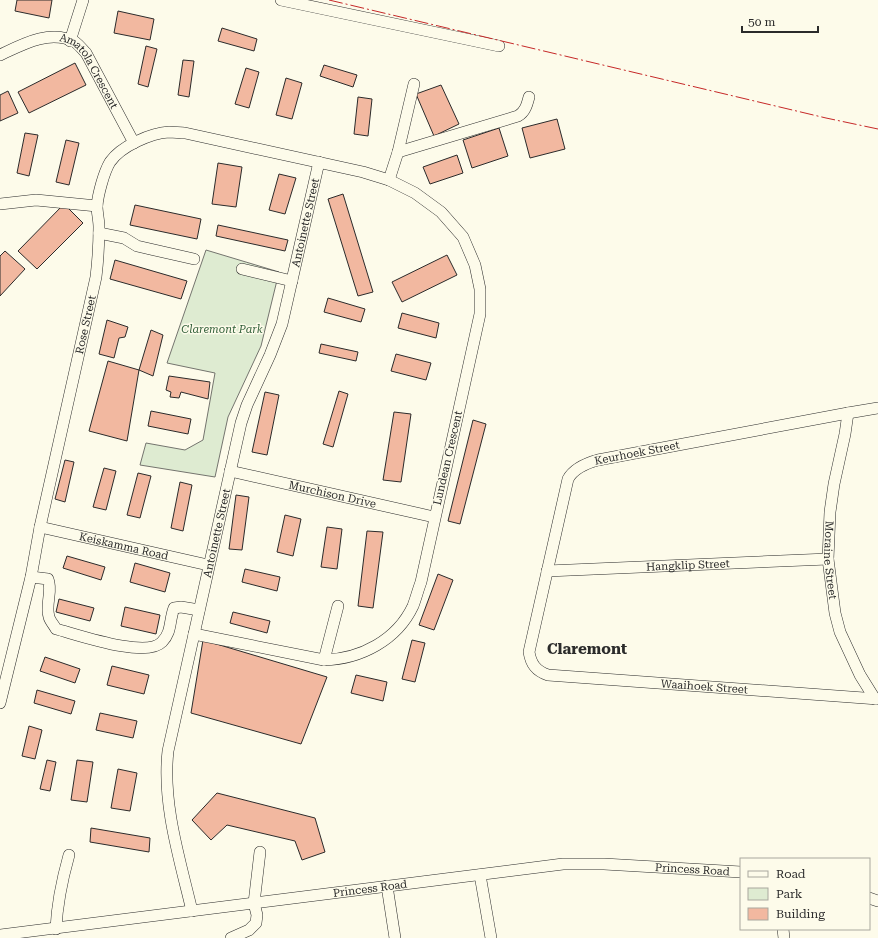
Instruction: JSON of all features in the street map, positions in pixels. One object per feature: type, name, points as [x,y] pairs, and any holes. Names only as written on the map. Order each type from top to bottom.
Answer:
[{"type":"street","points":[[70,41],[83,0]]},
{"type":"street","points":[[281,0],[498,46]]},
{"type":"street","name":"Amatola Crescent","points":[[0,55],[33,40],[48,37],[63,38],[76,43],[86,53],[134,143]]},
{"type":"street","points":[[389,180],[398,152],[414,84]]},
{"type":"street","points":[[398,152],[518,116],[526,108],[529,97]]},
{"type":"street","name":"Rose Street","points":[[0,702],[31,577],[40,527],[96,277],[99,256],[97,206],[102,183],[110,162],[121,151],[134,143],[151,135],[169,132],[185,133],[319,162]]},
{"type":"street","name":"Lundean Crescent","points":[[194,634],[324,660],[339,660],[363,653],[383,641],[401,624],[413,606],[421,582],[434,517],[480,314],[480,289],[475,265],[463,237],[441,212],[415,194],[389,180],[363,172],[319,162]]},
{"type":"street","name":"Antoinette Street","points":[[192,911],[170,810],[166,785],[166,766],[208,565],[241,423],[247,405],[270,355],[282,324],[319,162]]},
{"type":"street","points":[[0,204],[36,200],[97,206]]},
{"type":"street","points":[[99,232],[124,238],[137,246],[194,259]]},
{"type":"street","points":[[242,270],[292,281]]},
{"type":"street","name":"Keurhoek Street","points":[[534,666],[530,652],[568,479],[574,471],[588,463],[848,412],[878,408]]},
{"type":"street","name":"Moraine Street","points":[[848,412],[830,512],[828,559],[835,614],[840,632],[860,674],[876,699]]},
{"type":"street","name":"Murchison Drive","points":[[230,471],[434,517]]},
{"type":"street","name":"Keiskamma Road","points":[[40,527],[208,565]]},
{"type":"street","name":"Hangklip Street","points":[[547,571],[828,559]]},
{"type":"street","points":[[31,577],[48,579],[51,586],[49,618],[56,629],[108,644],[144,649],[161,644],[169,633],[174,608],[181,607],[199,610]]},
{"type":"street","points":[[324,660],[338,606]]},
{"type":"street","name":"Waaihoek Street","points":[[534,666],[540,672],[548,675],[876,699]]},
{"type":"street","points":[[231,938],[249,930],[256,924],[257,915],[254,903],[260,852]]},
{"type":"street","points":[[56,929],[59,896],[69,855]]},
{"type":"street","name":"Princess Road","points":[[0,935],[563,864],[604,864],[740,872]]},
{"type":"street","points":[[480,875],[491,938]]},
{"type":"street","points":[[387,886],[395,938]]},
{"type":"green space","name":"Claremont Park","points":[[206,250],[279,272],[261,346],[228,417],[215,477],[140,465],[146,443],[185,450],[203,440],[215,373],[167,363]]},
{"type":"building","points":[[17,0],[52,0],[49,18],[15,11]]},
{"type":"building","points":[[118,11],[154,19],[150,40],[114,33]]},
{"type":"building","points":[[222,28],[257,39],[254,51],[218,41]]},
{"type":"building","points":[[146,46],[157,49],[148,87],[138,84]]},
{"type":"building","points":[[183,60],[194,61],[189,97],[178,95]]},
{"type":"building","points":[[75,63],[86,85],[29,113],[18,92]]},
{"type":"building","points":[[324,65],[357,75],[353,87],[320,76]]},
{"type":"building","points":[[246,68],[259,72],[249,108],[235,104]]},
{"type":"building","points":[[286,78],[302,83],[292,119],[276,115]]},
{"type":"building","points":[[441,85],[459,124],[434,136],[416,94]]},
{"type":"building","points":[[8,91],[18,113],[0,121],[0,95]]},
{"type":"building","points":[[358,97],[372,99],[368,136],[354,134]]},
{"type":"building","points":[[557,119],[565,149],[530,158],[522,128]]},
{"type":"building","points":[[499,128],[508,156],[472,168],[463,140]]},
{"type":"building","points":[[25,133],[38,135],[29,176],[17,173]]},
{"type":"building","points":[[66,140],[79,143],[69,185],[56,182]]},
{"type":"building","points":[[457,155],[463,173],[430,184],[423,167]]},
{"type":"building","points":[[218,163],[242,167],[236,207],[212,204]]},
{"type":"building","points":[[279,174],[296,178],[285,214],[269,210]]},
{"type":"building","points":[[343,194],[373,292],[358,296],[328,199]]},
{"type":"building","points":[[64,204],[83,223],[37,269],[18,251]]},
{"type":"building","points":[[135,205],[201,219],[197,239],[130,225]]},
{"type":"building","points":[[218,225],[288,240],[285,251],[216,236]]},
{"type":"building","points":[[5,251],[25,269],[0,296],[0,256]]},
{"type":"building","points":[[447,255],[457,275],[402,302],[392,282]]},
{"type":"building","points":[[115,260],[187,281],[181,299],[110,279]]},
{"type":"building","points":[[328,298],[365,309],[361,322],[324,312]]},
{"type":"building","points":[[402,313],[439,323],[436,338],[398,328]]},
{"type":"building","points":[[107,320],[128,327],[125,337],[119,338],[114,358],[99,354]]},
{"type":"building","points":[[151,330],[163,335],[153,376],[139,370]]},
{"type":"building","points":[[321,344],[358,352],[356,361],[319,353]]},
{"type":"building","points":[[396,354],[431,363],[426,380],[391,371]]},
{"type":"building","points":[[108,361],[139,370],[127,441],[89,431]]},
{"type":"building","points":[[169,376],[210,382],[208,399],[181,392],[179,398],[170,397],[171,392],[166,390]]},
{"type":"building","points":[[339,391],[348,394],[333,447],[323,444]]},
{"type":"building","points":[[265,392],[279,395],[267,455],[252,452]]},
{"type":"building","points":[[151,411],[191,419],[188,434],[148,426]]},
{"type":"building","points":[[394,412],[411,414],[401,482],[383,480]]},
{"type":"building","points":[[473,420],[486,424],[460,524],[448,521]]},
{"type":"building","points":[[65,460],[74,462],[65,502],[55,499]]},
{"type":"building","points":[[104,468],[116,471],[106,510],[93,507]]},
{"type":"building","points":[[138,473],[151,476],[140,518],[127,515]]},
{"type":"building","points":[[180,482],[192,485],[183,531],[171,528]]},
{"type":"building","points":[[236,495],[249,497],[242,550],[229,549]]},
{"type":"building","points":[[285,515],[301,519],[293,556],[277,552]]},
{"type":"building","points":[[327,527],[342,529],[337,569],[321,567]]},
{"type":"building","points":[[367,531],[383,532],[373,608],[358,606]]},
{"type":"building","points":[[67,556],[105,567],[101,580],[63,568]]},
{"type":"building","points":[[135,563],[170,573],[165,592],[130,582]]},
{"type":"building","points":[[245,569],[280,577],[277,591],[242,582]]},
{"type":"building","points":[[438,574],[453,580],[434,630],[419,625]]},
{"type":"building","points":[[59,599],[94,608],[90,621],[56,612]]},
{"type":"building","points":[[125,607],[160,615],[156,634],[121,626]]},
{"type":"building","points":[[233,612],[270,621],[267,633],[230,623]]},
{"type":"building","points":[[203,640],[327,677],[301,744],[191,713]]},
{"type":"building","points":[[412,640],[425,643],[415,682],[402,679]]},
{"type":"building","points":[[45,657],[80,669],[75,683],[40,671]]},
{"type":"building","points":[[112,666],[149,675],[144,694],[107,685]]},
{"type":"building","points":[[356,675],[387,682],[383,701],[351,693]]},
{"type":"building","points":[[37,690],[75,701],[71,714],[34,703]]},
{"type":"building","points":[[100,713],[137,721],[133,738],[96,730]]},
{"type":"building","points":[[29,726],[42,730],[35,759],[22,756]]},
{"type":"building","points":[[47,760],[56,762],[50,791],[40,789]]},
{"type":"building","points":[[77,760],[93,762],[87,802],[71,800]]},
{"type":"building","points":[[118,769],[137,773],[130,811],[111,808]]},
{"type":"building","points":[[217,793],[315,818],[325,852],[302,860],[295,841],[227,825],[211,840],[192,820]]},
{"type":"building","points":[[91,828],[150,838],[149,852],[90,842]]},
{"type":"power","points":[[329,0],[878,129]]},
{"type":"district","name":"Claremont","points":[[587,649]]}]
